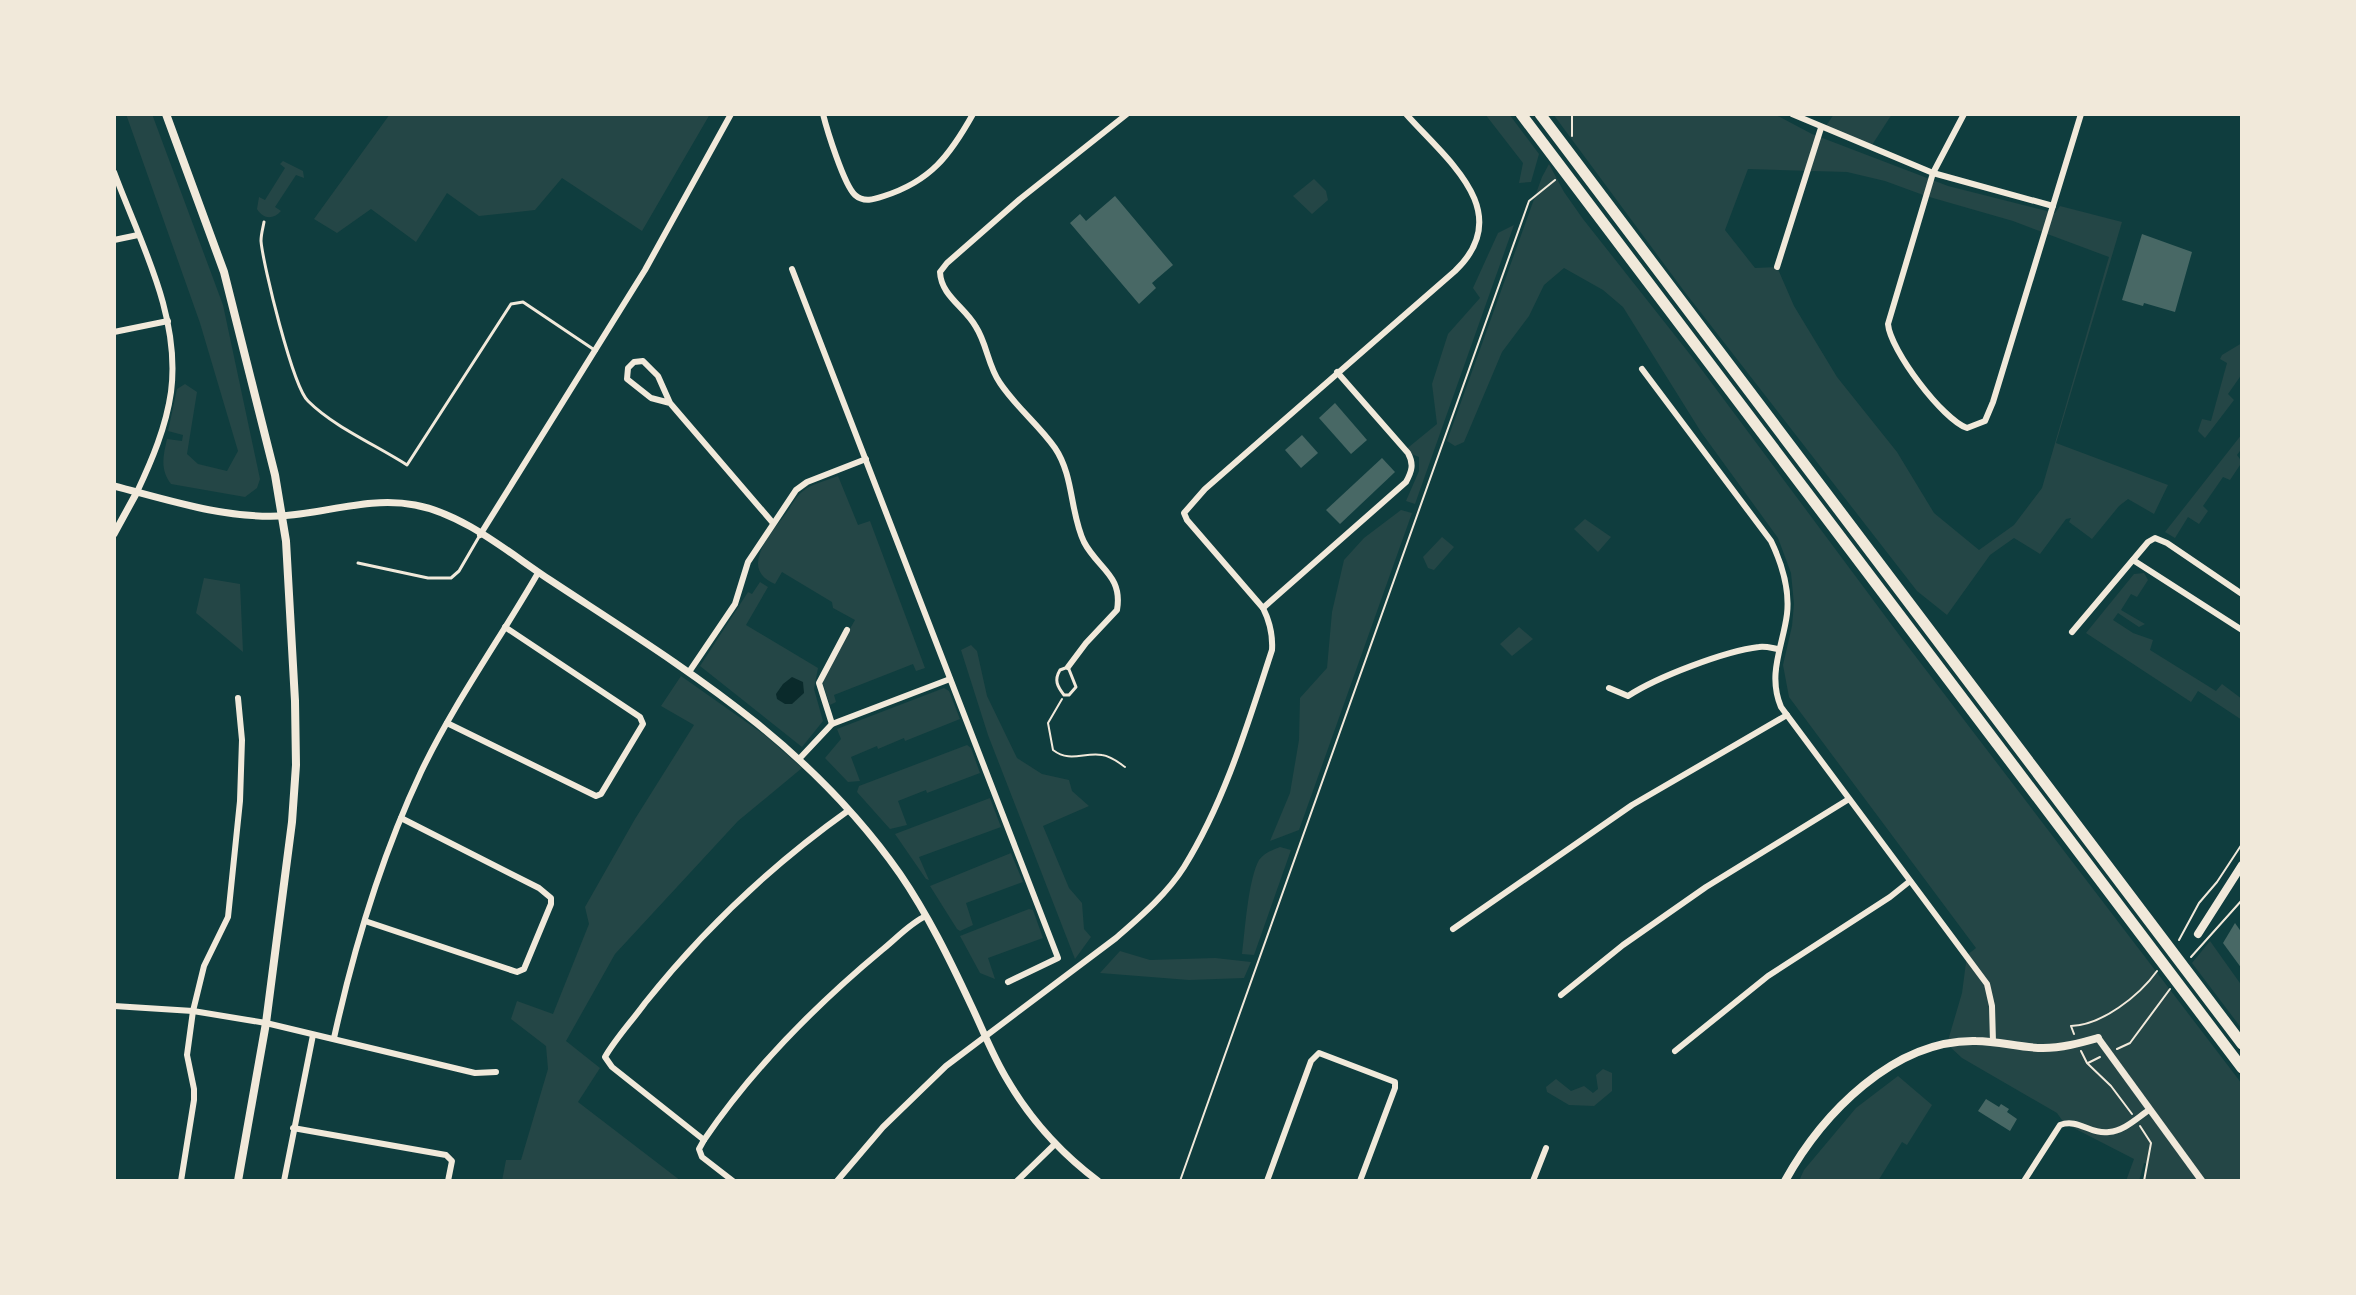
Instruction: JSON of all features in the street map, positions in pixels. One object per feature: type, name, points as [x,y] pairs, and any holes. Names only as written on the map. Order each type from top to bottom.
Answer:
[{"type":"highway","points":[[1521,114],[2242,1068]]},
{"type":"highway","points":[[1540,114],[2242,1044]]},
{"type":"main road","points":[[166,114],[224,272],[275,475],[282,516],[295,701],[296,765],[281,925],[238,1181]]},
{"type":"main road","points":[[2198,934],[2242,865]]},
{"type":"main road","points":[[1785,1181],[1828,1121],[1849,1099],[1885,1070],[1931,1047],[1958,1041],[2050,1048],[2098,1038]]},
{"type":"street","points":[[480,535],[645,270],[731,114]]},
{"type":"street","points":[[823,114],[849,187],[860,198],[871,200],[899,191],[928,175],[947,155],[973,114]]},
{"type":"street","points":[[1068,667],[1117,610],[1117,589],[1112,577],[1088,549],[1081,535],[1066,473],[1057,450],[1000,384],[976,326],[945,291],[940,272],[1020,199],[1127,114]]},
{"type":"street","points":[[837,1181],[853,1160],[946,1066],[1116,938],[1142,915],[1183,869],[1231,767],[1272,650],[1272,631],[1263,608],[1184,513],[1205,489],[1455,271],[1468,256],[1479,235],[1478,202],[1468,184],[1406,114]]},
{"type":"street","points":[[1792,114],[1933,173],[2053,206]]},
{"type":"street","points":[[1964,114],[1933,173],[1888,324],[1893,345],[1952,422],[1967,428],[1985,421],[2000,383],[2081,114]]},
{"type":"street","points":[[1777,267],[1821,128]]},
{"type":"street","points":[[114,172],[168,321],[172,351],[170,394],[158,442],[137,492],[114,534]]},
{"type":"street","points":[[114,240],[138,235]]},
{"type":"street","points":[[792,269],[1058,958],[1008,982]]},
{"type":"street","points":[[114,332],[168,321]]},
{"type":"street","points":[[670,403],[651,398],[627,379],[628,368],[634,362],[643,361],[648,365],[658,376],[670,403],[773,523]]},
{"type":"street","points":[[1642,369],[1776,550],[1783,569],[1788,601],[1778,649],[1775,687],[1778,700],[1987,984],[1992,1006],[1993,1042]]},
{"type":"street","points":[[1263,608],[1406,482],[1411,473],[1412,460],[1408,453],[1337,372]]},
{"type":"street","points":[[689,672],[735,604],[748,562],[802,485],[866,459]]},
{"type":"street","points":[[114,486],[205,509],[251,515],[282,516],[353,505],[403,503],[439,512],[480,535],[689,672],[752,717],[800,758],[849,810],[900,875],[926,916],[1006,1079],[1026,1109],[1055,1144],[1098,1181]]},
{"type":"street","points":[[2072,632],[2148,542],[2155,538],[2242,594]]},
{"type":"street","points":[[2133,560],[2242,630]]},
{"type":"street","points":[[334,1038],[365,921],[401,818],[447,723],[538,573]]},
{"type":"street","points":[[447,723],[596,796],[601,794],[638,735],[643,724],[640,717],[505,627]]},
{"type":"street","points":[[832,724],[819,683],[847,630]]},
{"type":"street","points":[[1609,688],[1628,696],[1722,657],[1762,646],[1778,649]]},
{"type":"street","points":[[800,758],[832,724],[950,679]]},
{"type":"street","points":[[181,1181],[194,1100],[187,1055],[193,1011],[204,966],[228,917],[240,801],[242,740],[238,698]]},
{"type":"street","points":[[1453,929],[1632,805],[1787,715]]},
{"type":"street","points":[[1561,995],[1623,945],[1706,887],[1849,799]]},
{"type":"street","points":[[704,1140],[612,1067],[605,1060],[607,1053],[693,947],[777,867],[849,810]]},
{"type":"street","points":[[365,921],[517,972],[526,965],[551,904],[551,898],[539,888],[401,818]]},
{"type":"street","points":[[1675,1051],[1768,976],[1910,881]]},
{"type":"street","points":[[733,1181],[699,1153],[704,1140],[765,1063],[800,1025],[859,970],[926,916]]},
{"type":"street","points":[[114,1006],[193,1011],[266,1023],[484,1075],[496,1072]]},
{"type":"street","points":[[284,1181],[313,1035]]},
{"type":"street","points":[[2098,1038],[2202,1181]]},
{"type":"street","points":[[1267,1181],[1311,1061],[1319,1053],[1395,1082],[1360,1181]]},
{"type":"street","points":[[2024,1181],[2060,1125],[2072,1123],[2104,1133],[2112,1132],[2149,1110]]},
{"type":"street","points":[[293,1128],[446,1155],[452,1161],[448,1181]]},
{"type":"street","points":[[1017,1181],[1055,1144]]},
{"type":"street","points":[[1533,1181],[1546,1148]]},
{"type":"lane","points":[[264,222],[261,238],[270,281],[296,380],[304,398],[350,431],[407,465],[511,304],[523,302],[596,351]]},
{"type":"lane","points":[[358,563],[441,580],[451,578],[459,571],[480,535]]},
{"type":"lane","points":[[1068,667],[1076,687],[1074,692],[1064,695],[1057,686],[1056,676],[1068,667]]},
{"type":"path","points":[[1572,114],[1573,134]]},
{"type":"path","points":[[1180,1181],[1529,201],[1554,183]]},
{"type":"path","points":[[1064,695],[1048,723],[1053,750],[1068,758],[1101,754],[1125,767]]},
{"type":"path","points":[[2087,1063],[2111,1086],[2151,1143],[2144,1181]]},
{"type":"shaded area","points":[[126,114],[152,114],[223,305],[260,479],[257,488],[245,497],[171,484],[165,473],[167,439],[182,441],[183,435],[168,431],[177,389],[185,384],[197,392],[187,454],[198,464],[227,471],[238,451],[200,323]]},
{"type":"shaded area","points":[[390,114],[710,114],[642,231],[562,178],[535,210],[479,216],[447,193],[416,242],[371,209],[337,233],[314,219]]},
{"type":"shaded area","points":[[1485,114],[1509,114],[1539,154],[1531,182],[1519,183],[1523,163]]},
{"type":"shaded area","points":[[1553,114],[1774,114],[1812,134],[1948,186],[2055,213],[2060,206],[2122,222],[2056,443],[2168,485],[2154,514],[2128,499],[2092,539],[2069,522],[2071,518],[2066,519],[2040,554],[2014,538],[1990,555],[1947,615],[1917,591],[1684,291]],"holes":[[[1748,169],[1847,172],[2013,221],[2109,257],[2042,488],[2014,525],[1979,550],[1934,513],[1897,452],[1837,377],[1794,306],[1777,267],[1755,268],[1725,230]]]},
{"type":"shaded area","points":[[1834,114],[1892,114],[1872,145],[1826,126]]},
{"type":"shaded area","points":[[283,161],[303,171],[304,178],[296,175],[275,207],[281,211],[275,216],[265,216],[257,209],[259,197],[265,200],[285,168],[280,164]]},
{"type":"shaded area","points":[[1549,164],[1583,219],[1696,362],[1900,636],[2242,1084],[2242,1181],[2144,1181],[2147,1164],[2144,1163],[2139,1181],[2126,1181],[2134,1159],[2064,1123],[2057,1113],[1962,1058],[1947,1044],[1962,993],[1967,955],[1976,948],[1789,697],[1783,665],[1794,604],[1791,573],[1778,538],[1701,432],[1623,307],[1603,290],[1564,268],[1544,285],[1529,316],[1502,352],[1464,442],[1455,446],[1447,441]]},
{"type":"shaded area","points":[[1314,179],[1326,191],[1328,200],[1312,214],[1293,196]]},
{"type":"shaded area","points":[[1514,225],[1415,504],[1406,501],[1419,471],[1419,457],[1404,451],[1437,424],[1432,384],[1448,334],[1480,298],[1473,288],[1498,233]]},
{"type":"shaded area","points":[[2242,343],[2242,374],[2228,394],[2234,400],[2205,438],[2198,431],[2202,419],[2211,421],[2227,363],[2220,359]]},
{"type":"shaded area","points":[[2242,434],[2242,448],[2237,455],[2242,462],[2230,480],[2223,477],[2203,506],[2208,511],[2199,524],[2188,517],[2175,538],[2165,532]]},
{"type":"shaded area","points":[[838,476],[858,525],[870,521],[925,668],[916,671],[913,664],[834,695],[836,702],[830,705],[823,684],[825,672],[855,620],[833,608],[832,602],[782,572],[775,584],[764,578],[758,561],[765,542],[800,494],[810,486]]},
{"type":"shaded area","points":[[1401,510],[1412,513],[1299,830],[1270,841],[1290,793],[1299,740],[1300,698],[1327,668],[1332,612],[1344,560],[1364,538]]},
{"type":"shaded area","points":[[1585,519],[1611,537],[1598,552],[1574,529]]},
{"type":"shaded area","points":[[1442,537],[1454,547],[1434,570],[1428,568],[1423,557]]},
{"type":"shaded area","points":[[2144,573],[2148,580],[2137,597],[2131,594],[2121,610],[2145,624],[2139,627],[2118,613],[2113,620],[2133,633],[2153,640],[2150,650],[2216,691],[2222,684],[2242,699],[2242,720],[2198,691],[2191,702],[2086,633],[2134,574]]},
{"type":"shaded area","points":[[204,578],[240,584],[243,652],[196,613]]},
{"type":"shaded area","points":[[760,582],[768,587],[746,625],[818,668],[814,689],[823,721],[802,747],[700,666],[748,592],[752,594]]},
{"type":"shaded area","points":[[1519,627],[1533,639],[1512,656],[1500,644]]},
{"type":"shaded area","points":[[971,645],[977,651],[987,696],[1017,758],[1042,774],[1069,780],[1072,791],[1089,806],[1043,826],[1069,888],[1082,903],[1084,929],[1091,937],[1075,959],[988,735],[961,650]]},
{"type":"shaded area","points":[[681,676],[766,736],[802,768],[738,821],[615,954],[566,1041],[600,1068],[578,1102],[681,1181],[502,1181],[506,1160],[521,1160],[548,1069],[546,1046],[511,1019],[517,1001],[553,1014],[589,924],[585,907],[694,725],[661,706]]},
{"type":"shaded area","points":[[792,677],[803,682],[804,693],[792,704],[785,704],[777,699],[776,694]]},
{"type":"shaded area","points":[[944,688],[949,691],[960,719],[905,741],[904,738],[878,749],[877,746],[851,757],[860,781],[848,782],[825,758],[841,739],[837,729]]},
{"type":"shaded area","points":[[967,745],[980,773],[898,801],[907,825],[890,829],[857,792],[859,786]]},
{"type":"shaded area","points":[[990,798],[1001,827],[919,857],[929,880],[926,879],[895,834]]},
{"type":"shaded area","points":[[1280,847],[1291,850],[1254,955],[1242,954],[1255,869],[1263,855]]},
{"type":"shaded area","points":[[1011,853],[1023,882],[966,903],[973,925],[960,931],[957,929],[930,886]]},
{"type":"shaded area","points":[[1033,910],[1043,938],[988,958],[995,979],[980,973],[960,936]]},
{"type":"shaded area","points":[[2210,941],[2242,986],[2242,1029],[2192,963]]},
{"type":"shaded area","points":[[1120,951],[1150,960],[1215,958],[1251,962],[1244,978],[1189,980],[1100,973]]},
{"type":"shaded area","points":[[1603,1069],[1612,1073],[1612,1091],[1594,1106],[1569,1105],[1547,1092],[1546,1087],[1556,1079],[1571,1091],[1584,1086],[1593,1093],[1598,1089],[1596,1075]]},
{"type":"shaded area","points":[[1898,1076],[1932,1105],[1907,1145],[1902,1142],[1878,1181],[1799,1181],[1804,1170],[1856,1108]]},
{"type":"building","points":[[1115,196],[1173,265],[1152,283],[1156,288],[1139,304],[1070,223],[1080,214],[1086,221]]},
{"type":"building","points":[[2142,234],[2192,252],[2175,312],[2122,300]]},
{"type":"building","points":[[1335,403],[1367,440],[1351,454],[1319,418]]},
{"type":"building","points":[[1302,435],[1318,453],[1301,468],[1285,450]]},
{"type":"building","points":[[1382,458],[1395,472],[1340,524],[1326,510]]},
{"type":"building","points":[[2235,923],[2242,933],[2242,969],[2223,943]]},
{"type":"building","points":[[1986,1099],[2009,1109],[2007,1112],[2017,1119],[2010,1131],[1978,1111]]}]
